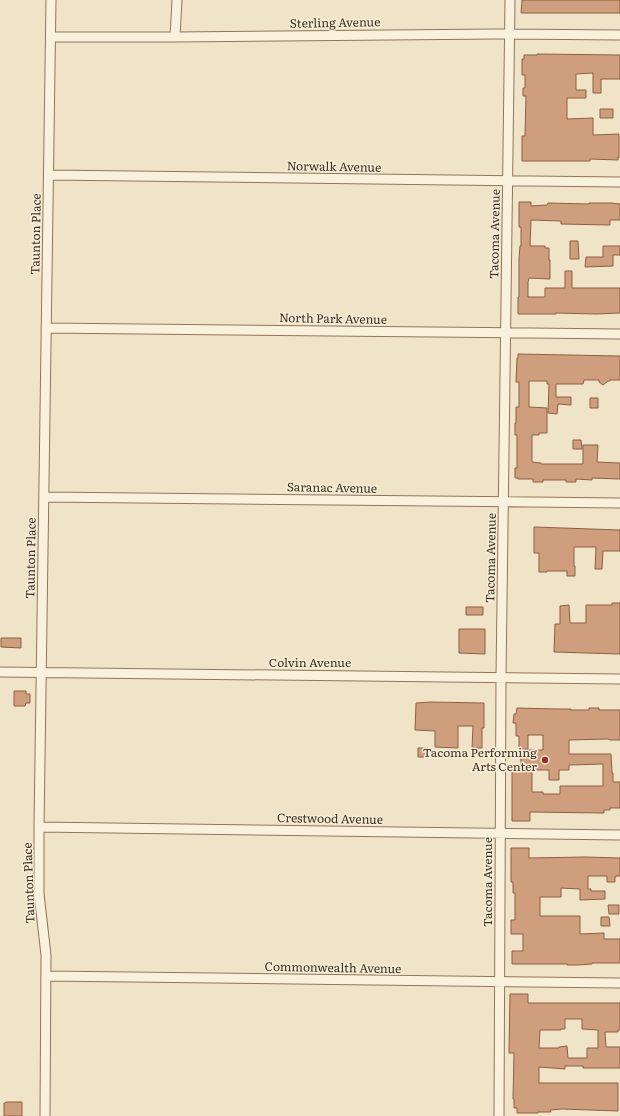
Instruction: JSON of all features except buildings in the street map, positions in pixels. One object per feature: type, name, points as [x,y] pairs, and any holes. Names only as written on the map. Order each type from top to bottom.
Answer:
[{"type":"street","name":"Taunton Place","points":[[45,1116],[46,955],[39,894],[39,827],[51,0]]},
{"type":"street","points":[[175,37],[177,0]]},
{"type":"street","name":"Tacoma Avenue","points":[[499,1116],[500,833],[510,0]]},
{"type":"street","name":"Sterling Avenue","points":[[51,37],[509,34],[620,35]]},
{"type":"street","name":"Norwalk Avenue","points":[[49,175],[620,182]]},
{"type":"street","name":"North Park Avenue","points":[[46,328],[620,334]]},
{"type":"street","name":"Saranac Avenue","points":[[44,497],[620,503]]},
{"type":"street","name":"Colvin Avenue","points":[[0,672],[620,679]]},
{"type":"street","name":"Crestwood Avenue","points":[[39,827],[620,835]]},
{"type":"street","name":"Commonwealth Avenue","points":[[46,976],[620,983]]},
{"type":"place","name":"Tacoma Performing Arts Center","points":[[545,760]]}]
